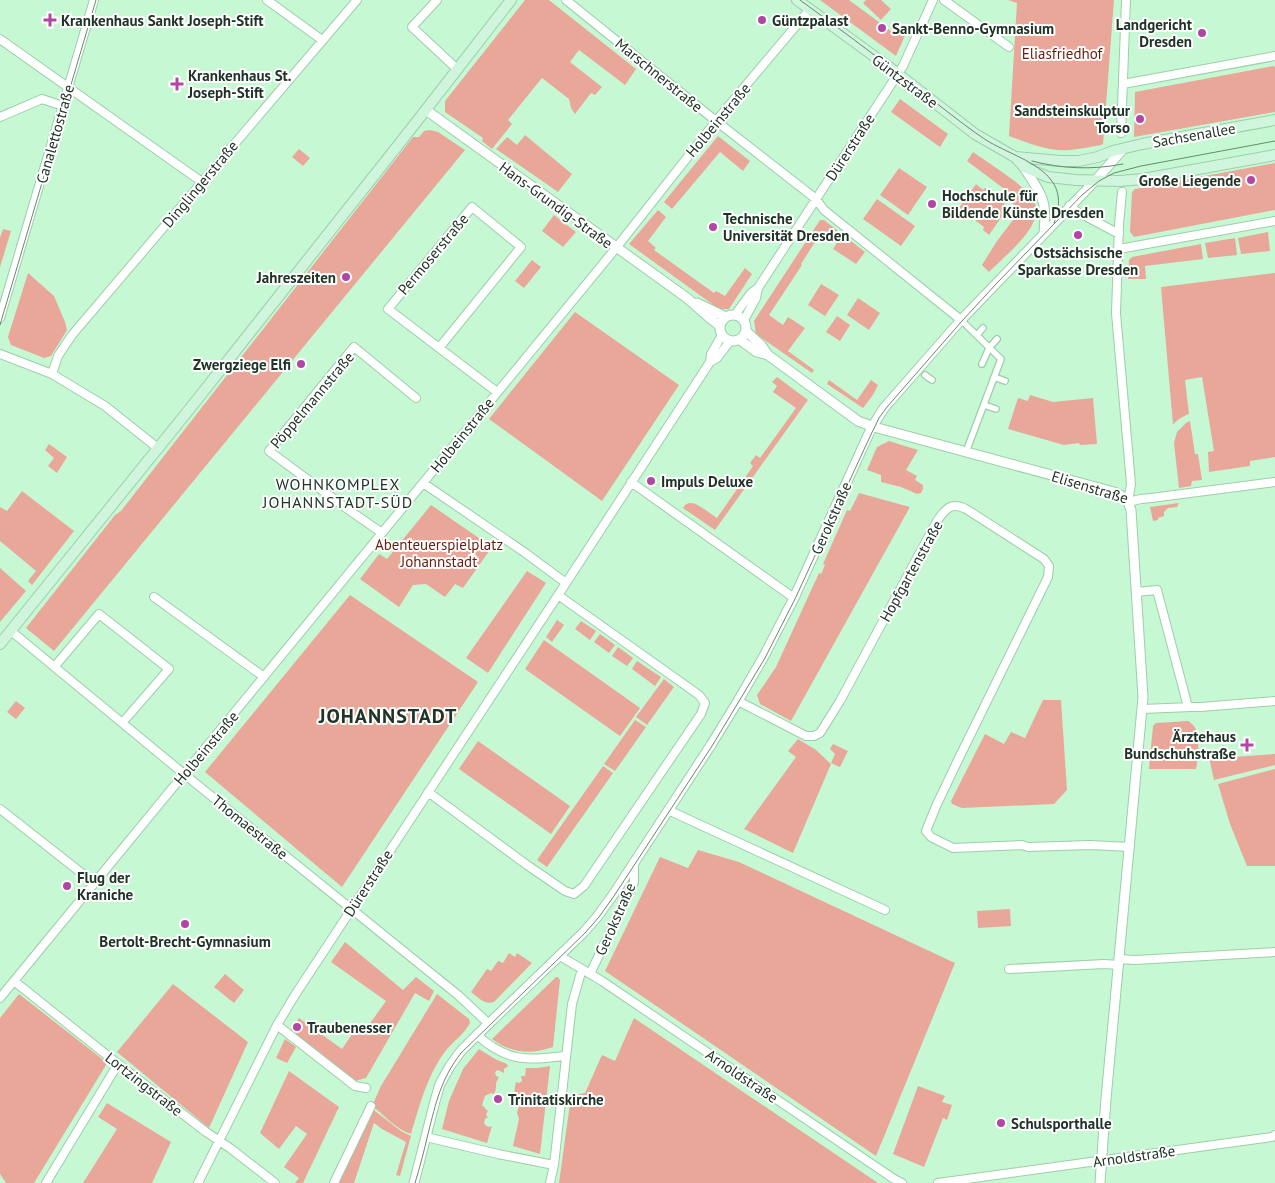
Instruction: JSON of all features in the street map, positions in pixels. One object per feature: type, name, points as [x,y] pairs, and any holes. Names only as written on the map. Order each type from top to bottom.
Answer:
[{"type":"main road","points":[[0,644],[159,449],[511,0]]},
{"type":"main road","name":"Güntzstraße","points":[[797,0],[898,74],[975,134],[1016,157],[1024,167]]},
{"type":"main road","name":"Sachsenallee","points":[[1118,150],[1275,120]]},
{"type":"main road","name":"Güntzstraße","points":[[1016,157],[1078,161],[1118,150]]},
{"type":"main road","points":[[1024,167],[1040,174],[1057,178],[1094,181],[1121,187],[1144,179],[1275,155]]},
{"type":"street","name":"Canalettostraße","points":[[0,318],[94,0]]},
{"type":"street","points":[[268,0],[322,40]]},
{"type":"street","name":"Dinglingerstraße","points":[[52,374],[58,356],[72,335],[357,0]]},
{"type":"street","points":[[436,0],[412,27],[457,69]]},
{"type":"street","name":"Marschnerstraße","points":[[566,0],[816,199],[824,210],[961,320]]},
{"type":"street","name":"Dürerstraße","points":[[730,316],[758,288],[898,74],[933,0]]},
{"type":"street","points":[[944,0],[1009,47]]},
{"type":"street","points":[[1121,133],[1126,0]]},
{"type":"street","name":"Holbeinstraße","points":[[0,998],[616,248],[716,121],[810,9]]},
{"type":"street","points":[[0,39],[202,182]]},
{"type":"street","points":[[1123,84],[1275,56]]},
{"type":"street","points":[[0,117],[42,99],[63,106]]},
{"type":"street","name":"Hans-Grundig-Straße","points":[[426,110],[687,298],[721,330]]},
{"type":"street","name":"Gerokstraße","points":[[414,1183],[440,1084],[450,1066],[461,1051],[488,1024],[584,932],[597,917],[634,862],[738,701],[769,649],[872,426],[887,404],[961,320],[1094,181],[1118,150]]},
{"type":"street","name":"Güntzstraße","points":[[1024,167],[1040,193],[1043,202],[1045,216],[1044,233]]},
{"type":"street","points":[[1100,1183],[1143,693],[1132,517],[1128,502],[1131,484],[1116,313],[1121,187]]},
{"type":"street","points":[[1070,206],[1119,234]]},
{"type":"street","name":"Permoserstraße","points":[[438,348],[521,247],[472,207],[388,309],[438,348],[497,392]]},
{"type":"street","points":[[1119,249],[1275,221]]},
{"type":"street","name":"Dürerstraße","points":[[744,320],[756,298],[758,288]]},
{"type":"street","name":"Hans-Grundig-Straße","points":[[687,298],[730,316]]},
{"type":"street","points":[[730,316],[741,317],[744,320],[746,325],[745,335],[740,340],[730,341],[726,339],[721,330],[722,321],[730,316]]},
{"type":"street","points":[[961,320],[1001,359],[994,377],[985,392],[984,405],[966,452]]},
{"type":"street","points":[[976,335],[983,328]]},
{"type":"street","name":"Dürerstraße","points":[[710,362],[711,354],[721,330]]},
{"type":"street","points":[[746,331],[761,345],[768,355],[855,419],[872,426]]},
{"type":"street","points":[[982,364],[989,348],[997,339]]},
{"type":"street","points":[[740,340],[757,352],[768,355]]},
{"type":"street","name":"Dürerstraße","points":[[198,1183],[294,994],[710,362],[716,358],[730,341]]},
{"type":"street","name":"Pöppelmannstraße","points":[[382,533],[269,451],[354,348],[416,398]]},
{"type":"street","points":[[0,354],[52,374],[105,406],[159,449]]},
{"type":"street","points":[[925,375],[932,380]]},
{"type":"street","points":[[994,377],[1005,381]]},
{"type":"street","points":[[984,405],[996,409]]},
{"type":"street","name":"Elisenstraße","points":[[872,426],[1114,492],[1128,502],[1275,482]]},
{"type":"street","points":[[631,482],[794,598]]},
{"type":"street","points":[[423,483],[566,583]]},
{"type":"street","name":"Hopfgartenstraße","points":[[738,701],[806,736],[814,736],[820,733],[840,701],[937,521],[949,507],[960,506],[966,508],[1044,559],[1049,566],[1048,577],[959,758],[926,832],[931,837],[953,848],[1022,845],[1028,848],[1090,845],[1130,847]]},
{"type":"street","points":[[1136,592],[1157,590],[1188,707]]},
{"type":"street","points":[[428,792],[526,865],[565,891],[574,894],[584,886],[700,714],[705,703],[699,695],[558,595]]},
{"type":"street","points":[[154,597],[264,677]]},
{"type":"street","points":[[55,666],[99,614],[169,669],[123,722]]},
{"type":"street","name":"Thomaestraße","points":[[12,631],[184,774],[458,995],[488,1024]]},
{"type":"street","points":[[1142,709],[1201,707],[1275,701]]},
{"type":"street","points":[[0,809],[94,884]]},
{"type":"street","points":[[668,810],[885,910]]},
{"type":"street","name":"Gerokstraße","points":[[590,974],[634,882],[634,862]]},
{"type":"street","points":[[1009,969],[1275,952]]},
{"type":"street","name":"Gerokstraße","points":[[560,956],[582,969]]},
{"type":"street","points":[[550,1183],[554,1165],[572,1004],[582,969]]},
{"type":"street","name":"Arnoldstraße","points":[[582,969],[902,1183]]},
{"type":"street","name":"Lortzingstraße","points":[[14,981],[118,1064],[275,1183]]},
{"type":"street","points":[[277,1025],[355,1086],[366,1088]]},
{"type":"street","points":[[477,1035],[498,1051],[514,1057],[533,1059],[566,1056]]},
{"type":"street","points":[[46,1183],[118,1064]]},
{"type":"street","points":[[334,1183],[371,1106]]},
{"type":"street","points":[[426,1137],[554,1165]]},
{"type":"street","name":"Arnoldstraße","points":[[938,1183],[1274,1137]]},
{"type":"green space","points":[[525,0],[549,0],[636,69],[625,85],[579,50],[570,62],[602,87],[595,95],[591,93],[575,114],[569,99],[542,78],[508,120],[512,124],[492,149],[482,141],[483,138],[445,112],[445,101]]},
{"type":"green space","points":[[820,0],[849,0],[891,31],[894,28],[906,33],[896,56]]},
{"type":"green space","points":[[866,0],[881,0],[891,9],[881,20],[863,3]]},
{"type":"green space","name":"Eliasfriedhof","points":[[1008,0],[1114,0],[1103,144],[1074,150],[1054,150],[1009,136],[1017,3]]},
{"type":"green space","points":[[1275,67],[1275,112],[1134,137],[1135,92]]},
{"type":"green space","points":[[900,99],[948,134],[940,147],[891,112]]},
{"type":"green space","points":[[424,131],[438,132],[465,150],[54,651],[26,628],[115,515],[121,511],[413,137],[419,137]]},
{"type":"green space","points":[[525,135],[572,174],[558,192],[496,149],[507,137],[517,145]]},
{"type":"green space","points":[[718,136],[750,161],[743,171],[720,152],[672,209],[664,202]]},
{"type":"green space","points":[[299,149],[310,158],[303,166],[292,157]]},
{"type":"green space","points":[[973,152],[1023,188],[1034,200],[1036,207],[1031,227],[1016,246],[989,272],[982,265],[1016,216],[1011,194],[967,161]]},
{"type":"green space","points":[[1275,163],[1275,210],[1134,237],[1130,232],[1132,192],[1135,189]]},
{"type":"green space","points":[[899,168],[927,187],[908,215],[880,195]]},
{"type":"green space","points":[[976,184],[983,190],[985,188],[1005,203],[1003,206],[1007,209],[989,235],[983,230],[984,227],[976,221],[972,214],[968,215],[959,208]]},
{"type":"green space","points":[[877,199],[915,226],[901,246],[863,219]]},
{"type":"green space","points":[[658,210],[666,217],[648,241],[656,248],[654,250],[714,293],[716,291],[725,296],[745,268],[752,274],[729,309],[719,309],[629,244]]},
{"type":"green space","points":[[554,215],[576,232],[563,247],[542,231]]},
{"type":"green space","points":[[820,220],[824,220],[865,252],[856,264],[833,249],[838,241],[824,232],[817,239],[769,315],[783,325],[788,317],[805,328],[788,351],[814,370],[812,373],[756,334],[754,321]]},
{"type":"green space","points":[[3,229],[11,231],[0,267],[0,238]]},
{"type":"green space","points":[[1268,232],[1270,251],[1241,254],[1238,238]]},
{"type":"green space","points":[[1235,238],[1237,255],[1208,258],[1205,243]]},
{"type":"green space","points":[[1201,244],[1203,259],[1145,266],[1146,279],[1128,279],[1129,260],[1132,257]]},
{"type":"green space","points":[[532,260],[541,267],[524,288],[515,281]]},
{"type":"green space","points":[[28,273],[54,296],[67,330],[51,356],[44,358],[11,345],[8,337]]},
{"type":"green space","points":[[1275,273],[1275,457],[1250,461],[1250,466],[1209,472],[1208,452],[1214,451],[1202,377],[1185,380],[1189,414],[1173,425],[1161,287]]},
{"type":"green space","points":[[821,284],[839,295],[825,316],[808,305]]},
{"type":"green space","points":[[858,298],[880,313],[869,330],[847,315]]},
{"type":"green space","points":[[575,312],[679,385],[602,501],[489,419]]},
{"type":"green space","points":[[837,316],[850,325],[840,341],[826,332]]},
{"type":"green space","points":[[777,377],[808,400],[715,530],[683,508],[686,504],[694,504],[717,518],[753,466],[750,463],[756,455],[760,458],[796,408],[773,392],[777,386],[772,382]]},
{"type":"green space","points":[[829,380],[857,400],[871,380],[878,385],[863,408],[827,384]]},
{"type":"green space","points":[[1030,395],[1053,402],[1093,398],[1097,444],[1080,445],[1079,443],[1064,445],[1008,429],[1018,398],[1028,401]]},
{"type":"green space","points":[[1190,421],[1195,454],[1198,454],[1202,480],[1192,481],[1191,486],[1179,488],[1174,443],[1177,432]]},
{"type":"green space","points":[[889,441],[918,450],[906,470],[917,476],[915,480],[923,485],[921,493],[917,494],[901,487],[881,482],[881,475],[867,470],[877,447]]},
{"type":"green space","points":[[49,444],[67,457],[57,473],[48,466],[54,458],[45,450]]},
{"type":"green space","points":[[22,491],[74,531],[32,585],[28,581],[36,571],[0,541],[0,507],[7,511]]},
{"type":"green space","points":[[859,493],[910,507],[791,721],[760,704],[757,695],[776,667],[819,573],[821,574],[825,565],[823,564],[847,510],[850,511]]},
{"type":"green space","points":[[1179,503],[1177,507],[1168,508],[1164,512],[1164,516],[1153,521],[1150,507]]},
{"type":"green space","name":"Abenteuerspielplatz Johannstadt","points":[[431,505],[492,547],[463,588],[455,584],[445,597],[426,584],[413,585],[399,607],[360,579],[379,554],[387,559]]},
{"type":"green space","points":[[0,568],[26,591],[0,622]]},
{"type":"green space","points":[[527,571],[546,583],[488,673],[466,658]]},
{"type":"green space","points":[[350,595],[478,682],[342,887],[205,772]]},
{"type":"green space","points":[[557,620],[564,625],[552,642],[546,637]]},
{"type":"green space","points":[[581,621],[596,631],[590,640],[575,629]]},
{"type":"green space","points":[[600,634],[615,645],[609,653],[594,642]]},
{"type":"green space","points":[[544,640],[640,708],[620,736],[525,669]]},
{"type":"green space","points":[[618,647],[633,658],[627,666],[612,656]]},
{"type":"green space","points":[[637,661],[661,677],[655,686],[632,669]]},
{"type":"green space","points":[[664,679],[674,687],[647,725],[636,717]]},
{"type":"green space","points":[[1043,700],[1061,700],[1067,790],[1054,804],[962,808],[952,804],[951,801],[985,734],[1004,744],[1011,732],[1025,738]]},
{"type":"green space","points":[[16,701],[25,708],[16,719],[7,712]]},
{"type":"green space","points":[[635,720],[646,727],[615,771],[604,764]]},
{"type":"green space","points":[[1188,721],[1194,726],[1198,738],[1196,769],[1149,769],[1153,726],[1156,723]]},
{"type":"green space","points":[[798,739],[816,750],[831,764],[793,853],[744,829],[796,757],[788,751]]},
{"type":"green space","points":[[478,741],[570,806],[551,834],[459,769]]},
{"type":"green space","points":[[833,744],[848,751],[840,767],[831,763],[835,754],[830,749]]},
{"type":"green space","points":[[1220,752],[1221,758],[1275,754],[1275,765],[1214,780],[1208,753]]},
{"type":"green space","points":[[603,766],[613,773],[547,867],[537,860]]},
{"type":"green space","points":[[1275,769],[1275,866],[1247,866],[1230,824],[1218,784]]},
{"type":"green space","points":[[698,850],[739,862],[955,963],[876,1156],[605,971],[660,857],[688,868]]},
{"type":"green space","points":[[1010,909],[1011,926],[978,928],[977,911]]},
{"type":"green space","points":[[345,942],[403,990],[416,977],[434,991],[429,1001],[415,993],[366,1078],[351,1082],[287,1034],[299,1018],[342,1049],[359,1024],[366,1029],[386,1001],[331,962]]},
{"type":"green space","points":[[509,953],[515,957],[517,953],[532,963],[494,1002],[487,1003],[471,992],[487,969],[491,971],[498,961],[503,963]]},
{"type":"green space","points":[[225,974],[244,990],[234,1003],[214,987]]},
{"type":"green space","points":[[556,977],[560,980],[553,1047],[529,1052],[513,1050],[492,1039]]},
{"type":"green space","points":[[173,984],[248,1042],[209,1128],[117,1052]]},
{"type":"green space","points":[[19,994],[106,1062],[106,1065],[34,1183],[6,1183],[0,1174],[0,1018]]},
{"type":"green space","points":[[437,994],[469,1019],[470,1023],[440,1058],[425,1089],[411,1134],[396,1126],[372,1106],[381,1086]]},
{"type":"green space","points":[[634,1018],[878,1183],[559,1183],[571,1096],[585,1093],[602,1055],[615,1061]]},
{"type":"green space","points":[[285,1039],[296,1047],[287,1063],[276,1058]]},
{"type":"green space","points":[[479,1049],[508,1066],[504,1069],[504,1073],[498,1070],[495,1072],[496,1076],[499,1077],[496,1089],[494,1094],[491,1093],[485,1096],[482,1105],[488,1110],[486,1115],[488,1117],[484,1123],[486,1126],[492,1126],[487,1143],[442,1129],[449,1101],[463,1069]]},
{"type":"green space","points":[[550,1066],[540,1154],[513,1146],[519,1119],[517,1113],[519,1105],[516,1099],[512,1099],[516,1082],[522,1081],[521,1076],[525,1076],[526,1068]]},
{"type":"green space","points":[[289,1071],[339,1107],[303,1183],[295,1183],[299,1178],[284,1167],[307,1134],[296,1126],[279,1149],[260,1133]]},
{"type":"green space","points":[[918,1086],[945,1096],[942,1102],[952,1105],[947,1120],[943,1118],[924,1167],[893,1154]]},
{"type":"green space","points":[[107,1103],[171,1142],[152,1183],[83,1183],[117,1129],[98,1117]]},
{"type":"green space","points":[[371,1108],[401,1131],[411,1136],[400,1176],[396,1175],[406,1142],[374,1123],[354,1183],[336,1183]]},
{"type":"tram line","points":[[0,325],[96,0]]},
{"type":"tram line","points":[[800,0],[976,133],[1030,163],[1045,174],[1051,180],[1058,195],[1058,206],[1054,223]]},
{"type":"tram line","points":[[415,1183],[437,1101],[454,1063],[461,1053],[585,933],[614,896],[712,746],[765,658],[795,599],[879,418],[887,407],[997,283],[1082,195],[1099,181],[1114,173],[1141,166],[1275,141]]},
{"type":"tram line","points":[[1032,161],[1078,168],[1123,164]]},
{"type":"place","name":"Krankenhaus Sankt Joseph-Stift","points":[[50,20]]},
{"type":"place","name":"Güntzpalast","points":[[762,20]]},
{"type":"place","name":"Sankt-Benno-Gymnasium","points":[[882,28]]},
{"type":"place","name":"Landgericht Dresden","points":[[1202,33]]},
{"type":"place","name":"Krankenhaus St. Joseph-Stift","points":[[177,84]]},
{"type":"place","name":"Sandsteinskulptur Torso","points":[[1140,119]]},
{"type":"place","name":"Große Liegende","points":[[1251,180]]},
{"type":"place","name":"Hochschule für Bildende Künste Dresden","points":[[932,204]]},
{"type":"place","name":"Technische Universität Dresden","points":[[713,227]]},
{"type":"place","name":"Ostsächsische Sparkasse Dresden","points":[[1078,235]]},
{"type":"place","name":"Jahreszeiten","points":[[346,277]]},
{"type":"place","name":"Zwergziege Elfi","points":[[301,364]]},
{"type":"place","name":"Impuls Deluxe","points":[[651,481]]},
{"type":"place","name":"Ärztehaus Bundschuhstraße","points":[[1247,745]]},
{"type":"place","name":"Flug der Kraniche","points":[[67,886]]},
{"type":"place","name":"Bertolt-Brecht-Gymnasium","points":[[185,924]]},
{"type":"place","name":"Traubenesser","points":[[297,1027]]},
{"type":"place","name":"Trinitatiskirche","points":[[498,1099]]},
{"type":"place","name":"Schulsporthalle","points":[[1001,1123]]},
{"type":"district","name":"WOHNKOMPLEX JOHANNSTADT-SÜD","points":[[338,493]]},
{"type":"district","name":"JOHANNSTADT","points":[[388,716]]}]
